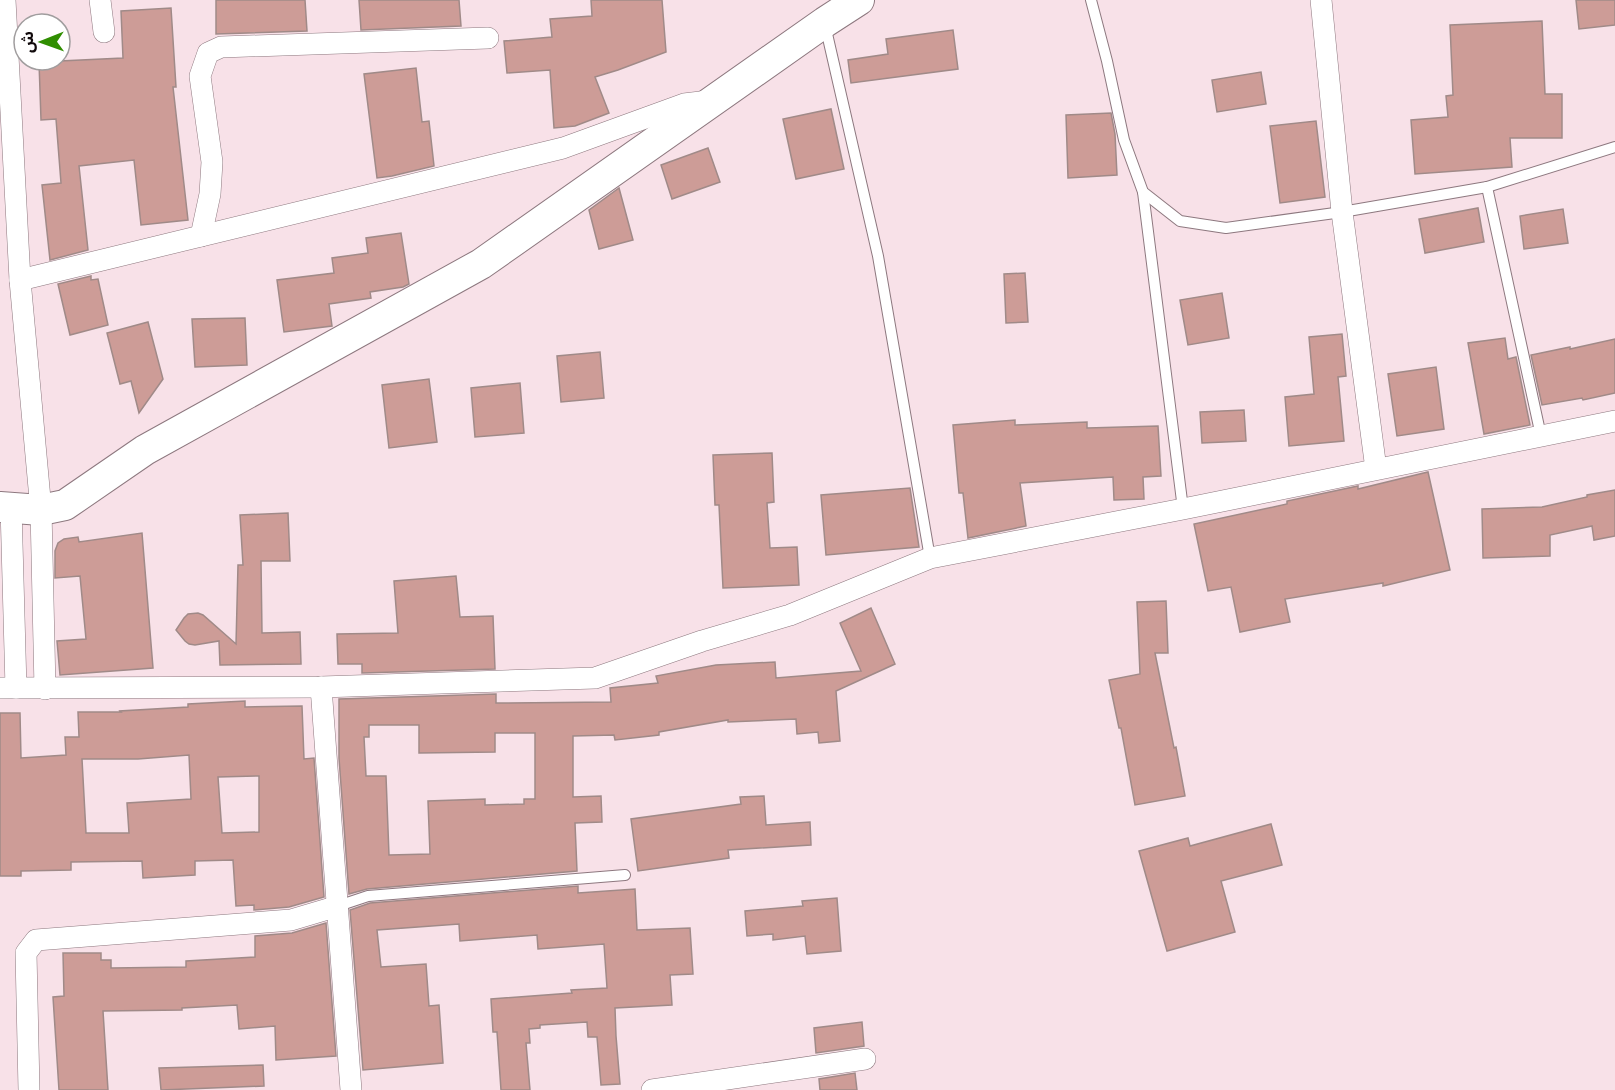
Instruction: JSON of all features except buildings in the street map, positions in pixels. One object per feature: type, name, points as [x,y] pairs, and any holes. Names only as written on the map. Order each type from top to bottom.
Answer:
[{"type":"street","points":[[5,0],[20,280],[41,510],[45,689]]},
{"type":"street","points":[[100,0],[104,32]]},
{"type":"street","points":[[859,0],[481,264],[145,450],[66,505],[41,510],[5,507],[8,688],[321,687],[595,678],[702,641],[790,615],[930,558],[1615,421]]},
{"type":"street","points":[[1321,0],[1342,212],[1376,469]]},
{"type":"street","points":[[201,236],[210,194],[212,162],[200,76],[208,53],[221,47],[488,38]]},
{"type":"street","points":[[20,280],[563,148],[684,104],[714,100]]},
{"type":"street","points":[[321,687],[351,1090]]},
{"type":"street","points":[[28,1090],[26,953],[36,940],[291,920],[338,906]]},
{"type":"street","points":[[652,1090],[866,1059]]},
{"type":"lane","points":[[1091,0],[1124,140],[1143,192],[1184,509]]},
{"type":"lane","points":[[825,22],[878,256],[930,558]]},
{"type":"lane","points":[[1143,192],[1180,221],[1226,228],[1342,212],[1487,187],[1615,147]]},
{"type":"lane","points":[[1487,187],[1541,436]]},
{"type":"lane","points":[[338,906],[368,896],[625,875]]}]
